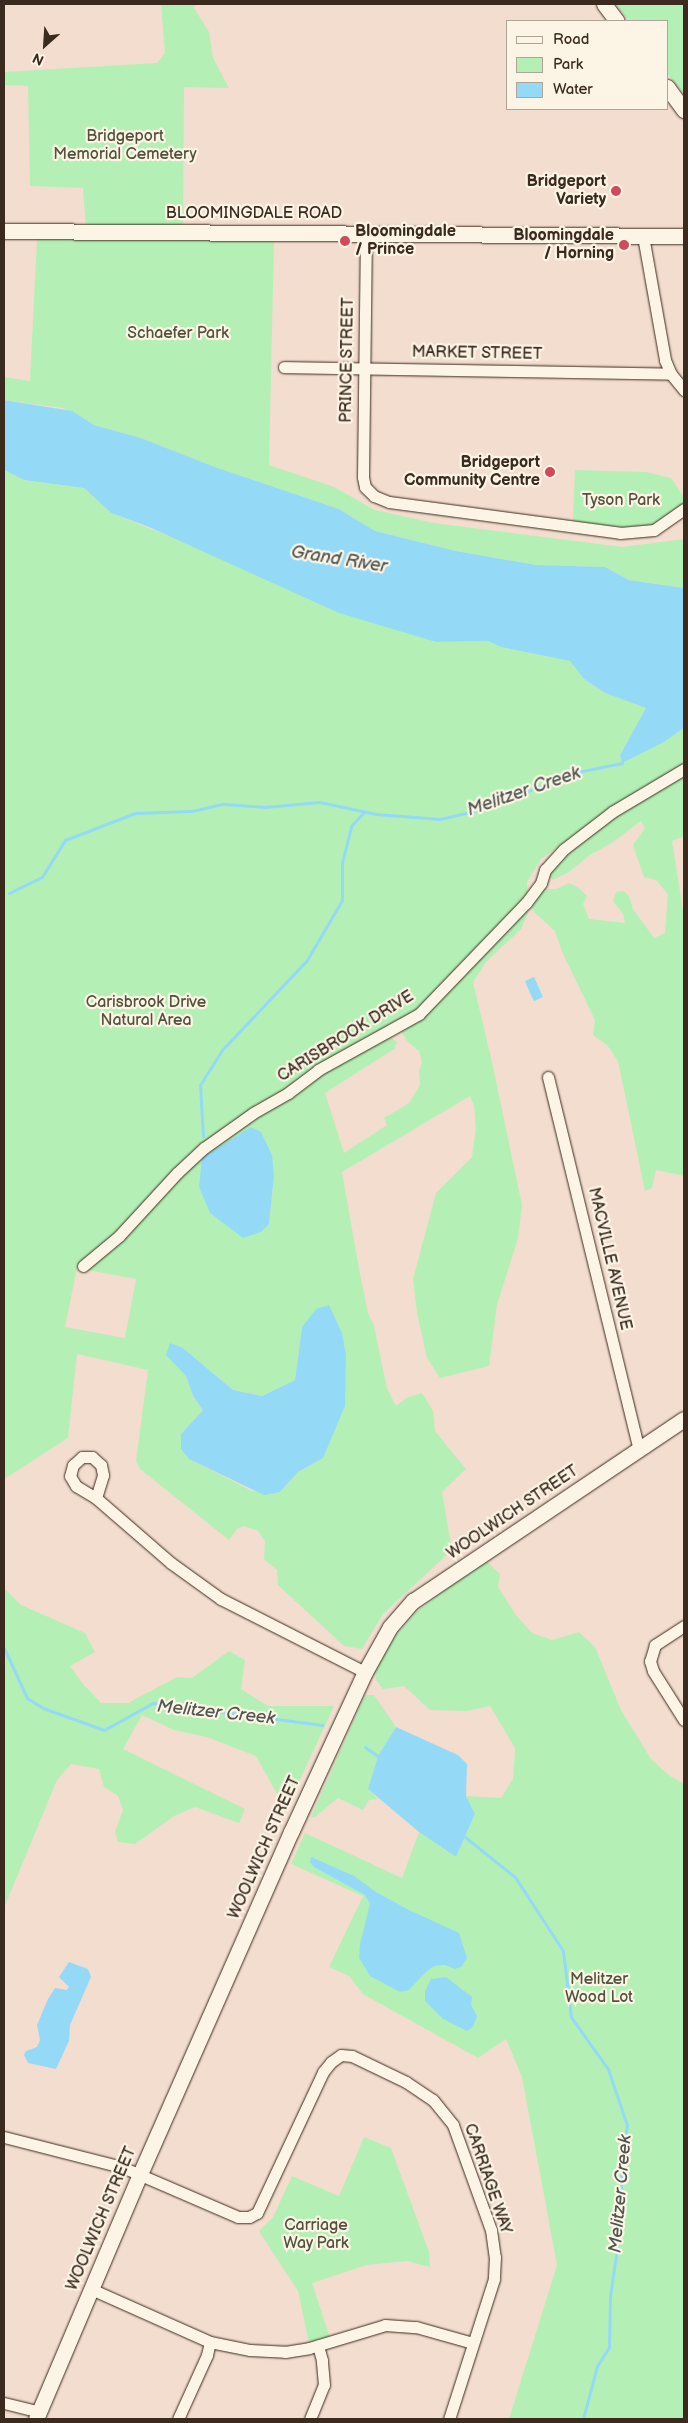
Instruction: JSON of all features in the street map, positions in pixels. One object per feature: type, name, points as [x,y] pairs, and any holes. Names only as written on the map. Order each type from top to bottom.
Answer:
[{"type":"street","points":[[604,4],[616,20]]},
{"type":"street","points":[[668,88],[684,110]]},
{"type":"street","name":"BLOOMINGDALE ROAD","points":[[4,231],[366,232],[684,236]]},
{"type":"street","name":"PRINCE STREET","points":[[366,232],[365,487],[374,496],[389,502],[620,532],[654,530],[684,509]]},
{"type":"street","points":[[643,236],[664,360],[671,374],[684,390]]},
{"type":"street","name":"MARKET STREET","points":[[284,367],[671,374]]},
{"type":"street","name":"CARISBROOK DRIVE","points":[[83,1266],[119,1236],[177,1173],[204,1148],[253,1113],[288,1093],[318,1070],[419,1014],[526,903],[541,883],[545,870],[564,848],[612,812],[684,769]]},
{"type":"street","name":"MACVILLE AVENUE","points":[[548,1078],[639,1449]]},
{"type":"street","name":"WOOLWICH STREET","points":[[38,2416],[140,2174],[291,1832],[365,1672],[390,1627],[412,1601],[684,1419]]},
{"type":"street","points":[[96,1498],[170,1563],[221,1599],[365,1672]]},
{"type":"street","points":[[684,1626],[656,1645],[650,1661],[652,1672],[684,1720]]},
{"type":"street","name":"CARRIAGE WAY","points":[[4,2137],[85,2157],[140,2174],[238,2216],[249,2217],[258,2213],[323,2072],[331,2062],[341,2055],[352,2056],[406,2082],[433,2100],[453,2125],[491,2230],[495,2257],[494,2279],[449,2419]]},
{"type":"street","points":[[91,2289],[210,2342],[250,2350],[285,2352],[318,2346],[385,2325],[416,2326],[473,2343]]},
{"type":"street","points":[[178,2419],[207,2355],[210,2342]]},
{"type":"street","points":[[310,2419],[324,2385],[322,2360],[318,2346]]},
{"type":"street","points":[[4,2402],[38,2416]]},
{"type":"green space","name":"Bridgeport Memorial Cemetery","points":[[161,4],[195,4],[194,8],[209,32],[213,58],[229,88],[184,87],[183,229],[86,229],[83,188],[30,186],[28,86],[4,85],[4,72],[157,63],[165,53]]},
{"type":"green space","points":[[616,4],[684,4],[684,94],[668,74],[668,20],[628,20]]},
{"type":"green space","name":"Schaefer Park","points":[[37,239],[274,240],[269,465],[334,487],[375,510],[434,523],[622,547],[684,539],[684,588],[629,580],[605,567],[536,565],[456,551],[375,531],[339,509],[211,466],[141,438],[94,425],[63,408],[4,400],[4,377],[30,381]]},
{"type":"green space","name":"Carisbrook Drive Natural Area","points":[[4,470],[24,480],[84,488],[111,513],[436,642],[488,641],[501,647],[570,661],[584,679],[605,693],[647,708],[620,754],[664,742],[684,728],[684,764],[638,790],[541,859],[527,882],[528,913],[521,929],[486,962],[473,982],[522,1205],[518,1238],[497,1305],[489,1366],[440,1378],[427,1358],[417,1313],[413,1279],[436,1193],[472,1157],[476,1128],[474,1106],[470,1096],[342,1172],[368,1313],[374,1326],[387,1388],[396,1406],[406,1398],[422,1393],[433,1411],[435,1431],[466,1469],[442,1492],[452,1550],[383,1614],[362,1649],[344,1646],[278,1585],[277,1570],[264,1559],[265,1541],[258,1531],[244,1526],[237,1529],[229,1540],[140,1469],[136,1461],[148,1370],[77,1354],[68,1438],[4,1479]],"holes":[[[392,1025],[401,1031],[408,1042],[419,1051],[422,1063],[419,1070],[420,1085],[409,1103],[384,1118],[387,1125],[344,1153],[325,1093],[394,1049],[397,1042],[381,1030]],[[274,1176],[269,1224],[224,1223],[210,1213]],[[77,1268],[136,1279],[125,1338],[65,1327]],[[302,1327],[323,1458],[298,1472],[280,1492],[252,1491],[189,1459],[181,1434],[203,1410],[193,1396],[186,1376],[183,1348],[233,1390],[262,1396],[295,1380]]]},
{"type":"green space","name":"Tyson Park","points":[[575,470],[646,472],[671,478],[684,497],[684,504],[655,526],[619,529],[573,522]]},
{"type":"green space","points":[[684,773],[684,836],[672,841],[684,917],[684,1176],[656,1170],[652,1188],[645,1191],[618,1061],[607,1045],[593,1035],[595,1020],[563,954],[555,931],[534,912],[531,906],[542,889],[556,889],[569,883],[579,888],[587,896],[583,904],[589,919],[625,923],[623,914],[613,901],[616,892],[624,891],[629,896],[633,909],[654,938],[665,933],[668,894],[656,880],[644,877],[633,845],[645,828],[641,821],[613,842],[590,855],[569,872],[553,880],[548,875],[571,849],[614,815]]},
{"type":"green space","name":"Melitzer Wood Lot","points":[[485,1560],[500,1574],[498,1587],[516,1615],[532,1633],[552,1640],[579,1632],[595,1647],[621,1710],[651,1759],[670,1776],[684,1784],[684,2419],[509,2419],[557,2265],[522,2077],[506,2039],[478,2058],[363,1994],[349,1976],[329,1967],[363,1896],[291,1864],[305,1833],[402,1878],[419,1832],[456,1857],[475,1814],[466,1796],[501,1798],[513,1779],[515,1748],[490,1706],[467,1711],[430,1710],[404,1686],[383,1689],[376,1680],[375,1670],[392,1640],[416,1612]]},
{"type":"green space","points":[[4,1588],[21,1605],[85,1633],[95,1652],[70,1666],[83,1684],[101,1703],[128,1703],[177,1677],[192,1678],[229,1651],[245,1660],[241,1689],[268,1706],[334,1706],[286,1810],[256,1756],[207,1737],[174,1730],[142,1715],[123,1749],[245,1809],[239,1823],[195,1807],[174,1816],[135,1844],[118,1842],[115,1832],[123,1810],[118,1796],[104,1787],[99,1769],[71,1764],[57,1780],[4,1908]]},
{"type":"green space","points":[[365,1695],[374,1695],[396,1727],[378,1756],[368,1789],[378,1799],[369,1800],[363,1810],[338,1798],[315,1817],[311,1817]]},
{"type":"green space","name":"Carriage Way Park","points":[[364,2137],[391,2148],[429,2252],[430,2267],[407,2261],[366,2265],[312,2283],[331,2341],[310,2348],[298,2291],[259,2231],[273,2217],[292,2176],[339,2196]]},
{"type":"water","name":"Grand River","points":[[4,400],[72,411],[94,425],[141,438],[212,466],[339,509],[375,531],[456,551],[536,565],[605,567],[629,580],[684,588],[684,728],[664,742],[622,763],[620,755],[646,708],[605,693],[584,679],[570,661],[501,647],[488,641],[436,642],[339,613],[149,527],[111,513],[84,488],[24,480],[4,470]]},
{"type":"water","points":[[534,977],[543,997],[534,1001],[525,981]]},
{"type":"water","points":[[251,1127],[261,1132],[272,1155],[274,1176],[269,1224],[261,1232],[243,1238],[210,1213],[199,1187],[202,1158]]},
{"type":"water","points":[[329,1305],[342,1333],[346,1355],[345,1406],[323,1458],[298,1472],[280,1492],[264,1495],[189,1459],[181,1449],[181,1434],[203,1410],[193,1396],[186,1376],[166,1355],[170,1343],[183,1348],[233,1390],[262,1396],[295,1380],[302,1327],[316,1309]]},
{"type":"water","points":[[396,1727],[458,1755],[467,1764],[466,1796],[475,1814],[456,1857],[419,1832],[368,1789],[378,1756]]},
{"type":"water","points":[[311,1857],[354,1876],[376,1892],[407,1909],[459,1933],[467,1958],[461,1967],[455,1969],[445,1965],[434,1966],[409,1990],[400,1992],[370,1976],[359,1958],[360,1944],[370,1904],[365,1895],[314,1867],[310,1862]]},
{"type":"water","points":[[69,1962],[88,1969],[91,1977],[70,2025],[69,2041],[56,2069],[28,2063],[24,2055],[26,2051],[37,2047],[40,2040],[37,2025],[48,1999],[55,1988],[67,1990],[69,1987],[59,1977]]},
{"type":"water","points":[[446,1977],[472,1997],[471,2005],[477,2016],[473,2027],[467,2031],[443,2019],[425,2001],[425,1991],[431,1979]]},
{"type":"waterway","name":"Melitzer Creek","points":[[9,893],[42,877],[65,840],[135,813],[192,811],[223,804],[265,807],[320,802],[376,814],[440,819],[487,808],[572,773],[622,763]]},
{"type":"waterway","points":[[203,1136],[200,1085],[222,1050],[307,960],[342,900],[342,863],[351,826],[364,812]]},
{"type":"waterway","name":"Melitzer Creek","points":[[4,1648],[27,1698],[43,1708],[104,1730],[153,1703],[323,1725]]},
{"type":"waterway","points":[[365,1747],[378,1756]]},
{"type":"waterway","name":"Melitzer Creek","points":[[465,1837],[515,1877],[563,1951],[571,2017],[608,2069],[627,2125],[622,2155],[620,2227],[610,2296],[609,2347],[597,2366],[583,2419]]},
{"type":"place","name":"Bridgeport Variety","points":[[616,191]]},
{"type":"place","name":"Bloomingdale / Prince","points":[[345,241]]},
{"type":"place","name":"Bloomingdale / Horning","points":[[624,245]]},
{"type":"place","name":"Bridgeport Community Centre","points":[[550,472]]}]
